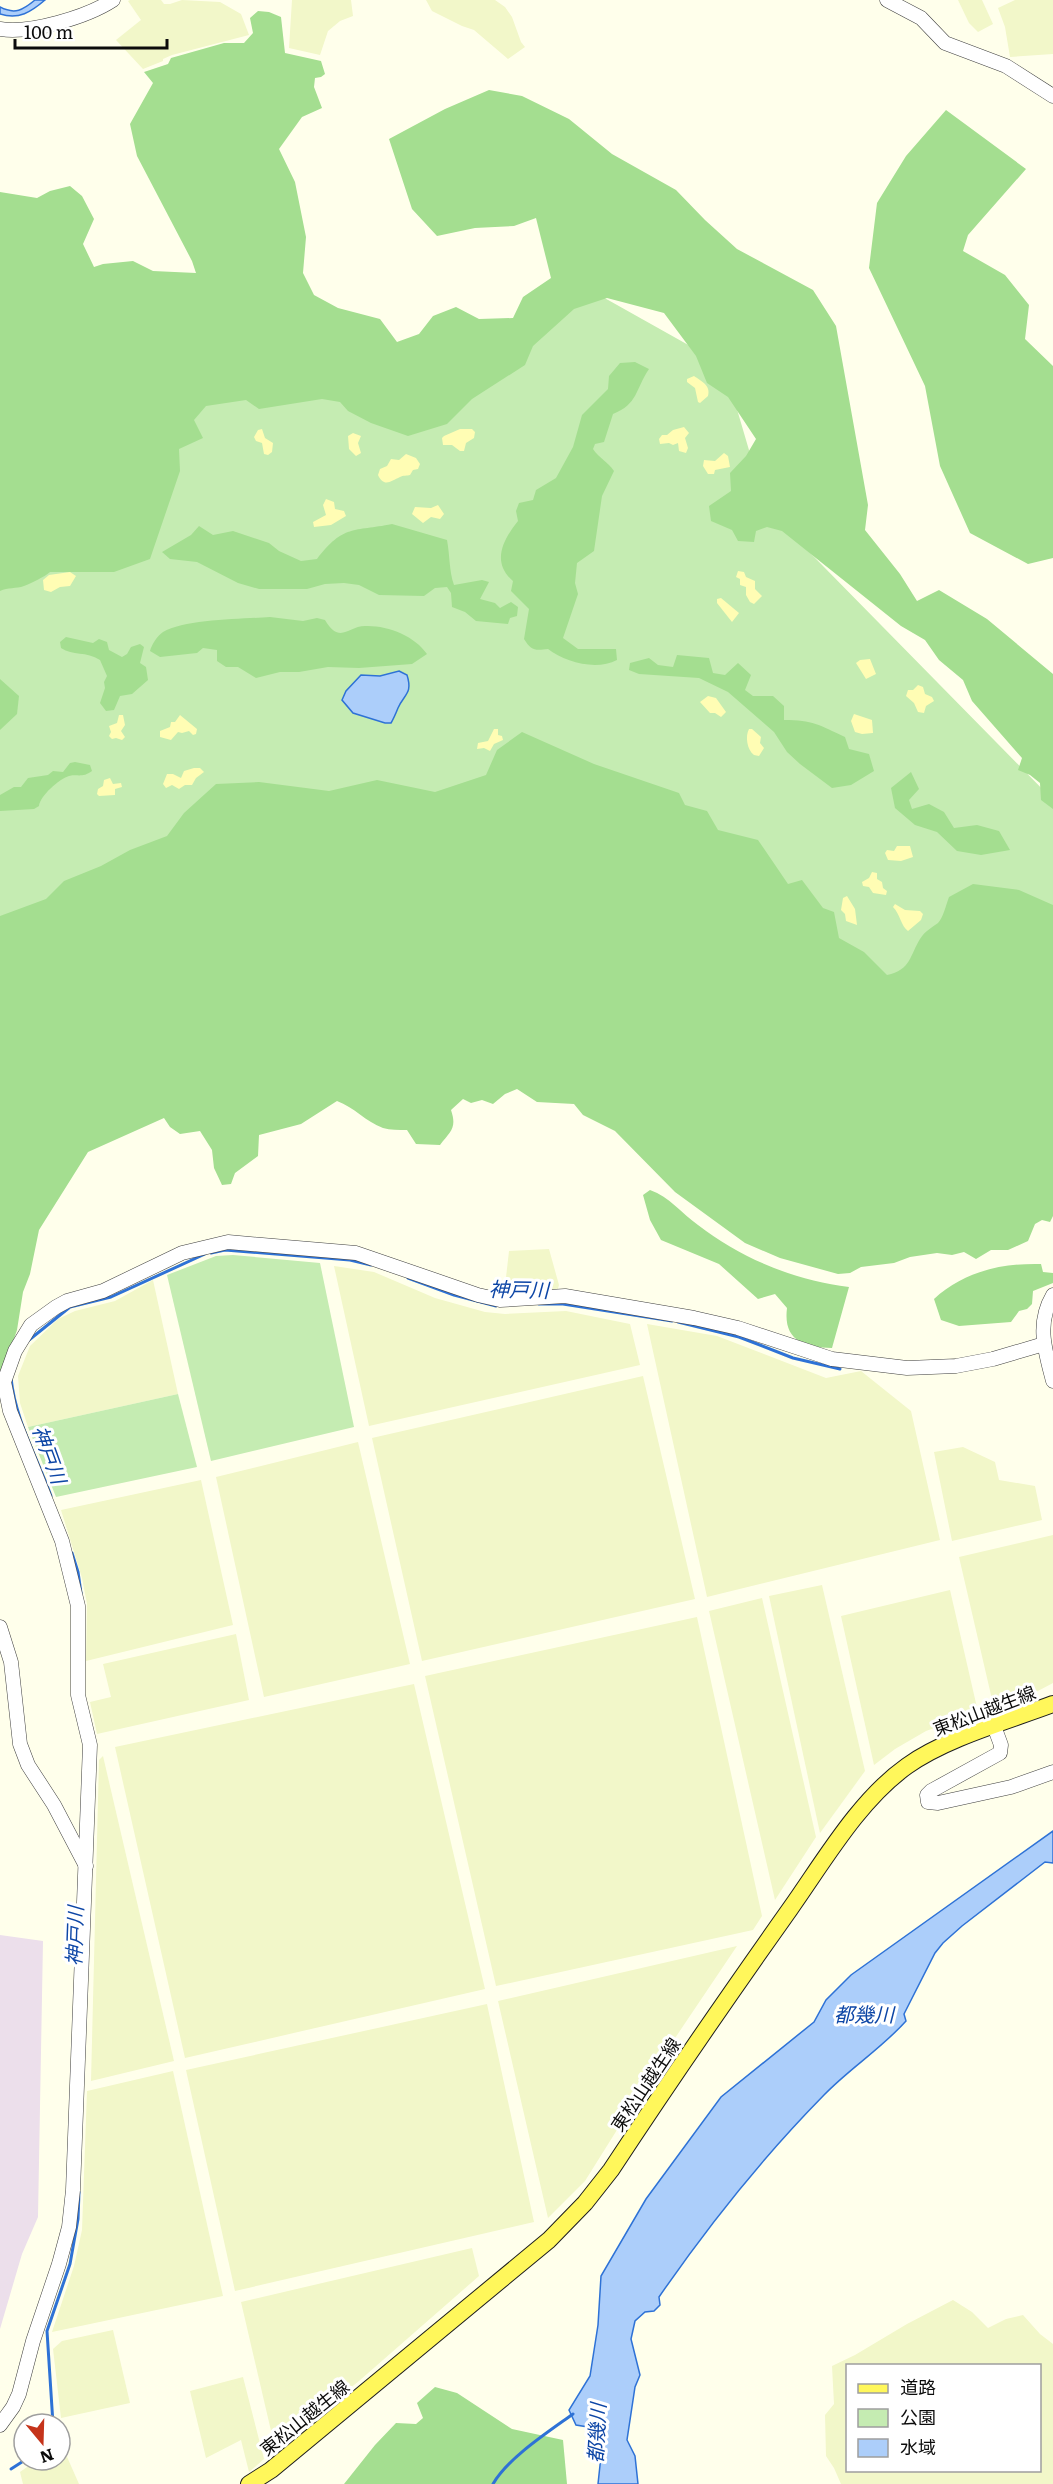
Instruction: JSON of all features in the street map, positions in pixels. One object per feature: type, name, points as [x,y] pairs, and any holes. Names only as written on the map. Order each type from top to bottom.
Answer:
[{"type":"main road","name":"東松山越生線","points":[[249,2484],[271,2470],[549,2240],[585,2203],[611,2170],[768,1938],[874,1795],[913,1761],[994,1726],[1053,1704]]},
{"type":"street","points":[[0,29],[12,31],[34,27],[93,10],[113,0]]},
{"type":"street","points":[[887,0],[921,18],[945,43],[1006,66],[1053,96]]},
{"type":"street","points":[[0,2425],[19,2394],[69,2228],[73,2190],[90,1745],[78,1695],[78,1606],[62,1541],[10,1412],[4,1382],[15,1351],[31,1326],[56,1307],[103,1290],[182,1253],[232,1243],[356,1253],[478,1296],[500,1300],[565,1296],[694,1318],[738,1328],[832,1359],[907,1368],[956,1366],[993,1359],[1044,1344]]},
{"type":"street","points":[[1053,1295],[1043,1318],[1041,1331],[1053,1381]]},
{"type":"street","points":[[0,1627],[11,1662],[15,1719],[20,1744],[28,1765],[54,1805],[86,1866]]},
{"type":"street","points":[[994,1726],[1001,1745],[1000,1753],[931,1791],[926,1797],[928,1802],[938,1803],[1011,1787],[1053,1772]]},
{"type":"shaded area","points":[[0,1935],[43,1941],[38,2217],[22,2254],[0,2329]]},
{"type":"green space","points":[[161,0],[164,4],[182,0],[220,2],[241,14],[249,35],[172,55],[143,69],[116,40],[141,20],[128,1]]},
{"type":"green space","points":[[292,0],[351,0],[353,16],[340,21],[328,31],[320,55],[289,48]]},
{"type":"green space","points":[[426,0],[495,0],[505,7],[512,17],[525,47],[508,59],[474,30],[432,11]]},
{"type":"green space","points":[[958,0],[982,0],[993,24],[978,32],[969,23]]},
{"type":"green space","points":[[1015,0],[1053,0],[1053,54],[1010,57],[1005,27],[998,8]]},
{"type":"green space","points":[[258,11],[269,12],[281,17],[285,53],[321,61],[325,74],[315,78],[314,87],[322,108],[302,117],[279,149],[295,182],[306,237],[303,273],[314,295],[338,308],[380,319],[397,342],[419,334],[433,316],[456,307],[479,319],[513,318],[523,297],[551,278],[536,218],[514,226],[475,228],[437,236],[412,209],[389,139],[445,109],[489,90],[522,96],[569,119],[612,154],[676,190],[737,249],[813,290],[836,326],[868,505],[865,530],[900,574],[917,601],[939,590],[987,619],[1053,674],[1053,809],[1041,800],[1040,783],[1030,775],[1018,770],[1022,758],[972,701],[963,680],[939,660],[925,640],[901,626],[782,531],[767,527],[756,531],[754,542],[738,541],[732,530],[711,521],[709,506],[731,491],[730,473],[746,456],[756,439],[728,397],[707,383],[696,356],[664,313],[607,298],[574,309],[533,346],[525,365],[472,399],[447,424],[408,436],[371,423],[348,411],[340,402],[322,399],[259,409],[246,400],[206,406],[194,420],[203,438],[179,449],[180,471],[150,559],[114,572],[50,572],[24,586],[0,591],[0,192],[37,198],[50,191],[70,186],[82,196],[94,219],[83,244],[94,267],[133,261],[153,271],[196,273],[192,261],[137,156],[130,124],[153,83],[144,72],[168,64],[171,58],[224,43],[244,43],[253,33],[250,18]]},
{"type":"green space","points":[[946,110],[1026,169],[968,235],[963,251],[1005,275],[1029,305],[1025,339],[1053,366],[1053,558],[1028,564],[970,533],[940,466],[925,386],[869,268],[877,203],[906,156]]},
{"type":"green space","points":[[601,296],[724,365],[766,508],[1053,800],[1053,943],[903,1001],[0,923],[0,319],[206,399]]},
{"type":"green space","points":[[635,362],[649,369],[632,401],[613,414],[604,442],[595,444],[593,449],[614,471],[602,496],[594,551],[577,563],[575,583],[578,594],[563,638],[578,649],[616,649],[617,660],[600,665],[581,664],[563,658],[548,649],[533,649],[526,643],[524,639],[529,609],[511,591],[513,581],[502,566],[502,551],[504,543],[518,521],[516,511],[519,503],[533,500],[536,490],[556,478],[573,447],[582,415],[608,389],[609,376],[620,363]]},
{"type":"green space","points":[[392,524],[447,540],[454,585],[482,580],[489,582],[480,599],[495,603],[500,608],[511,602],[518,607],[517,616],[510,618],[508,624],[476,621],[465,612],[452,607],[451,593],[447,587],[435,588],[424,596],[379,595],[359,585],[344,583],[325,584],[307,589],[259,589],[238,583],[197,562],[170,559],[162,552],[191,535],[199,526],[213,535],[233,531],[269,543],[279,551],[301,561],[317,559],[335,540],[350,531]]},
{"type":"green space","points":[[270,617],[303,621],[317,618],[325,620],[330,627],[340,633],[365,626],[382,627],[408,637],[427,654],[412,664],[359,668],[328,667],[299,672],[280,672],[256,678],[238,667],[226,667],[217,661],[217,650],[203,648],[197,653],[160,657],[150,651],[153,643],[163,632],[185,624]]},
{"type":"green space","points":[[66,637],[93,643],[99,639],[107,642],[109,650],[122,657],[131,647],[140,644],[144,647],[140,663],[146,667],[148,680],[132,694],[120,696],[114,710],[106,711],[100,703],[107,676],[100,660],[90,655],[61,648],[60,642]]},
{"type":"green space","points":[[677,655],[709,658],[713,673],[725,675],[738,663],[751,675],[745,690],[753,696],[773,696],[784,706],[784,720],[816,724],[845,737],[849,749],[869,754],[874,771],[851,785],[832,788],[787,752],[774,732],[728,692],[699,678],[639,674],[629,670],[630,663],[649,658],[658,665],[673,667]]},
{"type":"green space","points":[[0,679],[19,696],[17,714],[0,730]]},
{"type":"green space","points":[[522,732],[594,764],[679,793],[685,805],[707,811],[718,830],[758,840],[788,884],[802,880],[823,908],[834,912],[839,938],[864,952],[887,975],[901,970],[909,961],[922,936],[940,921],[949,897],[973,884],[1019,890],[1053,905],[1053,1216],[1050,1222],[1042,1220],[1035,1224],[1028,1241],[1008,1250],[991,1250],[976,1259],[964,1252],[952,1255],[937,1253],[910,1257],[894,1263],[861,1267],[850,1273],[838,1274],[780,1258],[745,1243],[675,1192],[615,1131],[583,1115],[574,1104],[537,1102],[517,1089],[505,1094],[493,1104],[482,1100],[471,1103],[463,1099],[451,1110],[453,1125],[450,1133],[440,1145],[416,1144],[407,1130],[383,1128],[337,1101],[301,1124],[259,1135],[258,1156],[235,1173],[231,1184],[222,1185],[214,1168],[212,1150],[200,1131],[180,1134],[170,1127],[164,1118],[88,1152],[39,1230],[30,1274],[23,1292],[17,1330],[0,1380],[0,916],[46,899],[64,881],[101,866],[130,850],[167,836],[184,813],[216,784],[259,782],[329,791],[377,780],[435,792],[486,775],[497,750]]},
{"type":"green space","points":[[70,763],[90,765],[92,771],[83,775],[69,776],[60,781],[46,793],[39,806],[34,809],[0,811],[0,795],[14,787],[21,787],[28,778],[48,775],[53,771],[63,772]]},
{"type":"green space","points":[[911,772],[919,789],[909,800],[912,809],[929,804],[944,812],[954,828],[977,825],[999,831],[1010,850],[981,855],[957,851],[937,832],[915,825],[895,808],[891,788]]},
{"type":"green space","points":[[650,1190],[669,1201],[715,1237],[751,1258],[808,1279],[849,1287],[832,1348],[812,1346],[797,1340],[788,1328],[787,1308],[775,1294],[758,1299],[719,1264],[661,1240],[650,1220],[643,1195]]},
{"type":"green space","points":[[549,1249],[559,1285],[557,1292],[504,1295],[509,1251]]},
{"type":"green space","points":[[233,1255],[320,1263],[354,1427],[211,1461],[167,1275],[216,1256]]},
{"type":"green space","points":[[1041,1264],[1043,1272],[1053,1273],[1053,1283],[1033,1291],[1032,1304],[1027,1309],[1019,1311],[1011,1322],[959,1326],[941,1320],[934,1299],[957,1282],[983,1271],[1011,1265]]},
{"type":"green space","points":[[334,1266],[374,1272],[435,1298],[485,1312],[505,1314],[566,1311],[630,1324],[640,1365],[369,1426]]},
{"type":"green space","points":[[153,1280],[178,1394],[28,1427],[20,1403],[18,1376],[30,1346],[58,1319],[75,1311],[115,1301]]},
{"type":"green space","points":[[647,1324],[717,1336],[826,1378],[861,1371],[911,1411],[940,1540],[707,1597]]},
{"type":"green space","points":[[643,1376],[695,1599],[422,1661],[372,1438]]},
{"type":"green space","points":[[178,1394],[197,1467],[56,1497],[28,1427]]},
{"type":"green space","points":[[358,1442],[410,1664],[264,1697],[216,1477]]},
{"type":"green space","points":[[963,1447],[995,1462],[999,1480],[1035,1486],[1042,1520],[952,1541],[934,1452]]},
{"type":"green space","points":[[201,1480],[233,1625],[86,1661],[87,1604],[82,1578],[61,1510]]},
{"type":"green space","points":[[1053,1535],[1053,1683],[1019,1701],[994,1708],[959,1557]]},
{"type":"green space","points":[[822,1585],[865,1771],[820,1833],[769,1596]]},
{"type":"green space","points":[[950,1590],[978,1712],[926,1731],[895,1749],[874,1765],[841,1616]]},
{"type":"green space","points":[[762,1598],[816,1837],[775,1900],[709,1611]]},
{"type":"green space","points":[[697,1617],[762,1916],[753,1930],[496,1986],[425,1676]]},
{"type":"green space","points":[[236,1634],[249,1700],[97,1734],[90,1702],[111,1697],[103,1664]]},
{"type":"green space","points":[[414,1684],[485,1989],[185,2058],[115,1747]]},
{"type":"green space","points":[[103,1756],[174,2061],[91,2081],[99,1760]]},
{"type":"green space","points":[[737,1946],[667,2050],[585,2181],[548,2218],[498,2001]]},
{"type":"green space","points":[[487,2004],[534,2222],[235,2291],[186,2070]]},
{"type":"green space","points":[[173,2071],[223,2296],[52,2332],[74,2266],[82,2230],[87,2091]]},
{"type":"green space","points":[[472,2248],[479,2276],[359,2381],[275,2448],[241,2302]]},
{"type":"green space","points":[[953,2300],[972,2312],[988,2328],[1006,2319],[1023,2315],[1040,2334],[1053,2344],[1053,2484],[841,2484],[826,2456],[825,2415],[834,2404],[832,2366]]},
{"type":"green space","points":[[113,2330],[130,2403],[72,2416],[72,2412],[60,2412],[53,2349],[62,2341]]},
{"type":"green space","points":[[243,2377],[264,2459],[249,2472],[241,2440],[206,2458],[190,2391]]},
{"type":"green space","points":[[435,2387],[457,2393],[512,2429],[563,2440],[567,2484],[344,2484],[396,2423],[416,2424],[423,2418],[417,2403]]},
{"type":"green space","points":[[72,2468],[79,2484],[23,2484],[20,2472],[72,2472]]},
{"type":"sand","points":[[694,376],[705,384],[709,392],[700,403],[695,388],[687,382],[687,379]]},
{"type":"sand","points":[[684,427],[689,433],[685,438],[688,448],[686,453],[679,451],[678,443],[660,444],[659,439],[662,435]]},
{"type":"sand","points":[[262,429],[265,438],[273,443],[272,452],[268,455],[264,454],[262,443],[256,441],[254,437],[258,430]]},
{"type":"sand","points":[[460,429],[472,429],[475,432],[474,438],[466,443],[464,451],[452,445],[443,445],[444,436]]},
{"type":"sand","points":[[353,433],[361,436],[358,443],[361,453],[356,456],[349,449],[348,436]]},
{"type":"sand","points":[[724,453],[728,456],[730,467],[715,470],[714,474],[708,474],[703,466],[704,460],[715,461]]},
{"type":"sand","points":[[406,454],[416,458],[420,464],[418,469],[413,470],[410,475],[388,482],[380,479],[378,475],[380,469],[387,466],[391,459],[399,460]]},
{"type":"sand","points":[[326,499],[334,502],[335,509],[344,511],[346,516],[331,525],[314,527],[313,522],[326,515],[323,505]]},
{"type":"sand","points":[[438,505],[444,514],[440,519],[431,517],[423,523],[412,514],[415,507],[431,508]]},
{"type":"sand","points":[[738,571],[744,572],[746,577],[755,581],[755,589],[762,596],[754,604],[746,595],[746,587],[740,585],[740,579],[736,577]]},
{"type":"sand","points":[[70,572],[76,576],[70,586],[60,587],[51,592],[44,590],[43,580],[49,575]]},
{"type":"sand","points":[[721,598],[739,613],[732,622],[717,603],[717,599]]},
{"type":"sand","points":[[870,659],[876,674],[866,679],[856,663]]},
{"type":"sand","points":[[918,685],[923,687],[925,694],[932,697],[934,701],[926,706],[924,713],[918,712],[914,703],[906,696],[908,690],[913,690]]},
{"type":"sand","points":[[708,696],[716,698],[726,712],[721,717],[710,713],[700,702]]},
{"type":"sand","points":[[854,714],[872,720],[873,733],[855,732],[851,721]]},
{"type":"sand","points":[[119,715],[123,715],[125,725],[121,731],[125,737],[122,740],[112,739],[109,736],[111,732],[109,726],[117,723]]},
{"type":"sand","points":[[180,715],[197,729],[196,734],[193,735],[189,731],[178,732],[171,740],[160,737],[160,731],[170,727],[171,722],[175,722]]},
{"type":"sand","points":[[494,729],[498,729],[498,735],[502,736],[503,740],[494,744],[490,751],[484,748],[477,749],[478,743],[488,741]]},
{"type":"sand","points":[[749,729],[761,737],[760,743],[764,748],[759,756],[754,755],[748,746]]},
{"type":"sand","points":[[200,768],[204,772],[196,778],[192,785],[185,785],[179,789],[172,785],[166,788],[163,784],[167,774],[181,778],[184,771]]},
{"type":"sand","points":[[110,778],[113,784],[121,783],[122,787],[115,789],[115,795],[99,796],[98,789],[103,786],[104,780]]},
{"type":"sand","points":[[897,846],[910,846],[913,857],[901,861],[888,860],[885,853],[887,850],[894,851]]},
{"type":"sand","points":[[872,872],[877,873],[877,879],[882,882],[883,888],[887,891],[886,895],[873,893],[869,887],[863,886],[862,882],[869,878]]},
{"type":"sand","points":[[847,896],[855,909],[857,925],[846,921],[845,914],[841,910],[843,898]]},
{"type":"sand","points":[[895,904],[905,910],[920,911],[923,914],[921,920],[908,931],[893,907]]},
{"type":"water","points":[[35,0],[45,0],[24,14],[7,16],[0,14],[0,7],[15,11]]},
{"type":"water","points":[[399,671],[407,675],[409,686],[391,723],[353,713],[342,700],[346,691],[361,675],[380,676]]},
{"type":"water","name":"都幾川","points":[[1053,1831],[1053,1863],[1045,1862],[943,1943],[935,1953],[904,2014],[906,2021],[834,2085],[779,2143],[697,2244],[659,2297],[660,2305],[654,2311],[645,2312],[635,2321],[631,2339],[640,2375],[635,2387],[627,2440],[635,2456],[638,2484],[598,2484],[601,2456],[605,2452],[604,2440],[594,2428],[576,2425],[569,2410],[590,2376],[598,2325],[601,2276],[646,2199],[721,2097],[814,2022],[826,2000],[851,1975]]},
{"type":"waterway","name":"神戸川","points":[[211,1253],[225,1250],[350,1260],[371,1265]]},
{"type":"waterway","name":"神戸川","points":[[29,1340],[70,1307],[111,1297],[205,1254]]},
{"type":"waterway","name":"神戸川","points":[[408,1278],[454,1295],[496,1306]]},
{"type":"waterway","name":"神戸川","points":[[539,1304],[563,1304],[672,1321]]},
{"type":"waterway","name":"神戸川","points":[[678,1322],[739,1337],[793,1358],[840,1369]]},
{"type":"waterway","name":"神戸川","points":[[11,1378],[22,1423],[51,1496]]},
{"type":"waterway","name":"神戸川","points":[[72,1553],[81,1593]]},
{"type":"waterway","name":"神戸川","points":[[52,2412],[47,2331],[70,2264],[78,2219],[79,2192]]},
{"type":"waterway","points":[[493,2484],[518,2455],[573,2414]]}]
